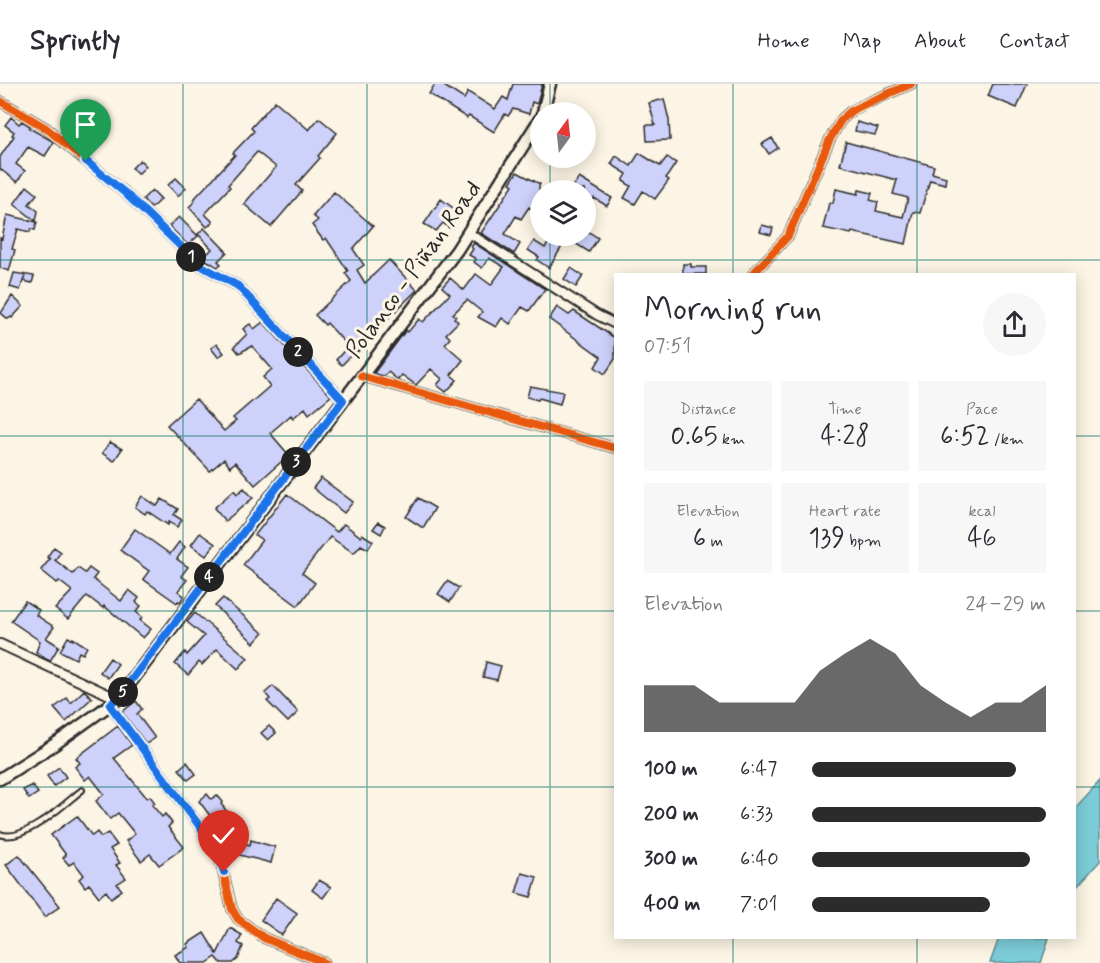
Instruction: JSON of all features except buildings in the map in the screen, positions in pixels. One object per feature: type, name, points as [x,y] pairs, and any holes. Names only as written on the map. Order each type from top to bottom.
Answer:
[{"type":"main road","points":[[546,102],[550,84]]},
{"type":"main road","name":"Polanco - Piñan Road","points":[[0,779],[114,702],[469,233],[530,135]]},
{"type":"street","points":[[754,273],[788,236],[830,139],[841,120],[850,111],[911,84]]},
{"type":"street","points":[[0,101],[46,128],[125,193],[200,265],[238,286],[343,400]]},
{"type":"street","points":[[469,233],[614,324]]},
{"type":"street","points":[[361,376],[614,448]]},
{"type":"street","points":[[0,644],[114,702],[218,851],[232,909],[238,919],[264,938],[326,963]]},
{"type":"lane","points":[[0,834],[6,837],[14,836],[34,827],[82,790]]},
{"type":"water","points":[[1100,781],[1100,861],[1076,888],[1076,807]]},
{"type":"water","points":[[999,939],[1049,939],[1041,963],[990,963]]},
{"type":"cycle path","points":[[754,273],[788,236],[830,139],[841,120],[851,111],[911,84]]},
{"type":"cycle path","points":[[0,101],[46,128],[125,193],[200,265],[238,286],[343,400]]},
{"type":"cycle path","points":[[361,376],[614,448]]},
{"type":"cycle path","points":[[110,705],[218,851],[232,909],[238,919],[264,938],[325,963]]},
{"type":"route","points":[[86,161],[125,193],[189,256],[200,265],[238,286],[343,400],[118,699],[110,705],[218,851],[224,872]]}]
